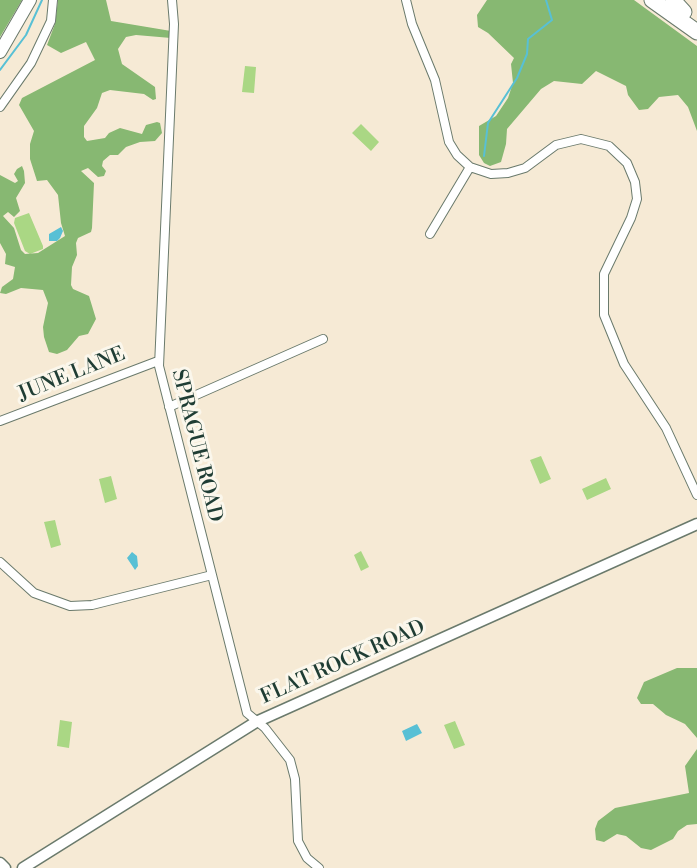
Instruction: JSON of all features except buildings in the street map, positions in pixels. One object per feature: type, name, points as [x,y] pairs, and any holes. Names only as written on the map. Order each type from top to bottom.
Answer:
[{"type":"highway","points":[[652,0],[697,32]]},
{"type":"highway","points":[[669,0],[697,20]]},
{"type":"main road","points":[[0,52],[30,0]]},
{"type":"street","points":[[0,107],[32,63],[51,21],[53,0]]},
{"type":"street","name":"SPRAGUE ROAD","points":[[172,0],[174,29],[158,361],[246,713],[266,728],[292,765],[298,841],[308,858],[319,868]]},
{"type":"street","points":[[406,0],[415,32],[435,80],[449,142],[457,155],[470,167],[491,174],[517,171],[556,145],[581,139],[609,146],[627,163],[635,182],[637,198],[634,213],[604,274],[604,315],[624,364],[666,428],[697,495]]},
{"type":"street","points":[[429,234],[470,167]]},
{"type":"street","points":[[169,407],[322,339]]},
{"type":"street","name":"JUNE LANE","points":[[0,421],[158,361]]},
{"type":"street","name":"FLAT ROCK ROAD","points":[[23,868],[256,722],[697,524]]},
{"type":"street","points":[[0,562],[34,593],[70,606],[92,605],[212,575]]},
{"type":"street","points":[[0,863],[5,868]]},
{"type":"green space","points":[[0,0],[22,0],[0,37]]},
{"type":"green space","points":[[58,0],[106,0],[111,21],[171,31],[171,38],[136,35],[126,37],[118,49],[122,64],[155,87],[156,99],[153,100],[144,94],[110,90],[102,93],[97,108],[84,126],[84,137],[87,141],[105,138],[109,133],[120,128],[142,134],[146,125],[157,122],[160,123],[162,133],[155,141],[140,142],[126,147],[118,155],[110,155],[103,161],[102,166],[106,171],[104,176],[98,177],[88,168],[81,171],[94,183],[92,228],[91,232],[78,238],[76,243],[77,255],[72,267],[71,285],[73,289],[89,296],[96,319],[88,334],[79,336],[67,350],[57,354],[49,352],[44,337],[43,327],[48,303],[43,290],[21,288],[6,294],[0,293],[2,287],[13,279],[15,267],[5,264],[6,254],[0,243],[0,175],[15,183],[18,181],[14,174],[17,169],[22,166],[24,171],[25,183],[16,198],[20,211],[14,217],[8,212],[3,216],[14,228],[21,250],[25,254],[38,253],[65,236],[58,195],[47,180],[37,181],[30,159],[30,144],[34,131],[19,105],[22,98],[95,60],[86,42],[61,53],[47,45],[55,24]]},
{"type":"green space","points":[[487,0],[634,0],[697,46],[697,131],[688,107],[678,95],[659,97],[648,109],[639,110],[628,95],[626,86],[596,71],[582,84],[554,81],[541,89],[507,129],[501,162],[490,166],[484,163],[479,155],[479,126],[496,116],[508,98],[513,83],[511,64],[514,58],[488,33],[478,27],[477,15]]},
{"type":"green space","points":[[245,66],[256,67],[254,93],[242,92]]},
{"type":"green space","points":[[361,124],[379,142],[371,151],[352,133]]},
{"type":"green space","points":[[29,213],[43,246],[43,249],[30,254],[25,251],[14,223],[15,218]]},
{"type":"green space","points":[[541,456],[551,479],[540,484],[530,460]]},
{"type":"green space","points":[[111,476],[117,499],[105,503],[99,479]]},
{"type":"green space","points":[[606,478],[611,489],[587,500],[582,489]]},
{"type":"green space","points":[[55,520],[61,545],[51,548],[44,522]]},
{"type":"green space","points":[[361,551],[369,567],[361,571],[354,555]]},
{"type":"green space","points":[[677,668],[697,668],[697,738],[685,724],[666,715],[653,704],[641,704],[637,698],[644,682]]},
{"type":"green space","points":[[60,720],[72,722],[69,748],[57,746]]},
{"type":"green space","points":[[455,721],[465,745],[454,749],[444,725]]},
{"type":"green space","points":[[697,749],[697,824],[687,825],[678,831],[673,839],[651,850],[641,848],[626,836],[617,834],[604,842],[596,840],[595,829],[598,821],[615,808],[689,793],[685,766]]},
{"type":"water","points":[[61,227],[63,231],[60,238],[57,241],[49,241],[49,234]]},
{"type":"water","points":[[132,552],[137,556],[138,566],[135,570],[127,558]]},
{"type":"water","points":[[417,724],[422,733],[406,741],[402,731]]},
{"type":"waterway","points":[[0,70],[26,35],[42,0]]},
{"type":"waterway","points":[[484,156],[488,123],[517,78],[527,54],[528,39],[552,20],[546,0]]}]
